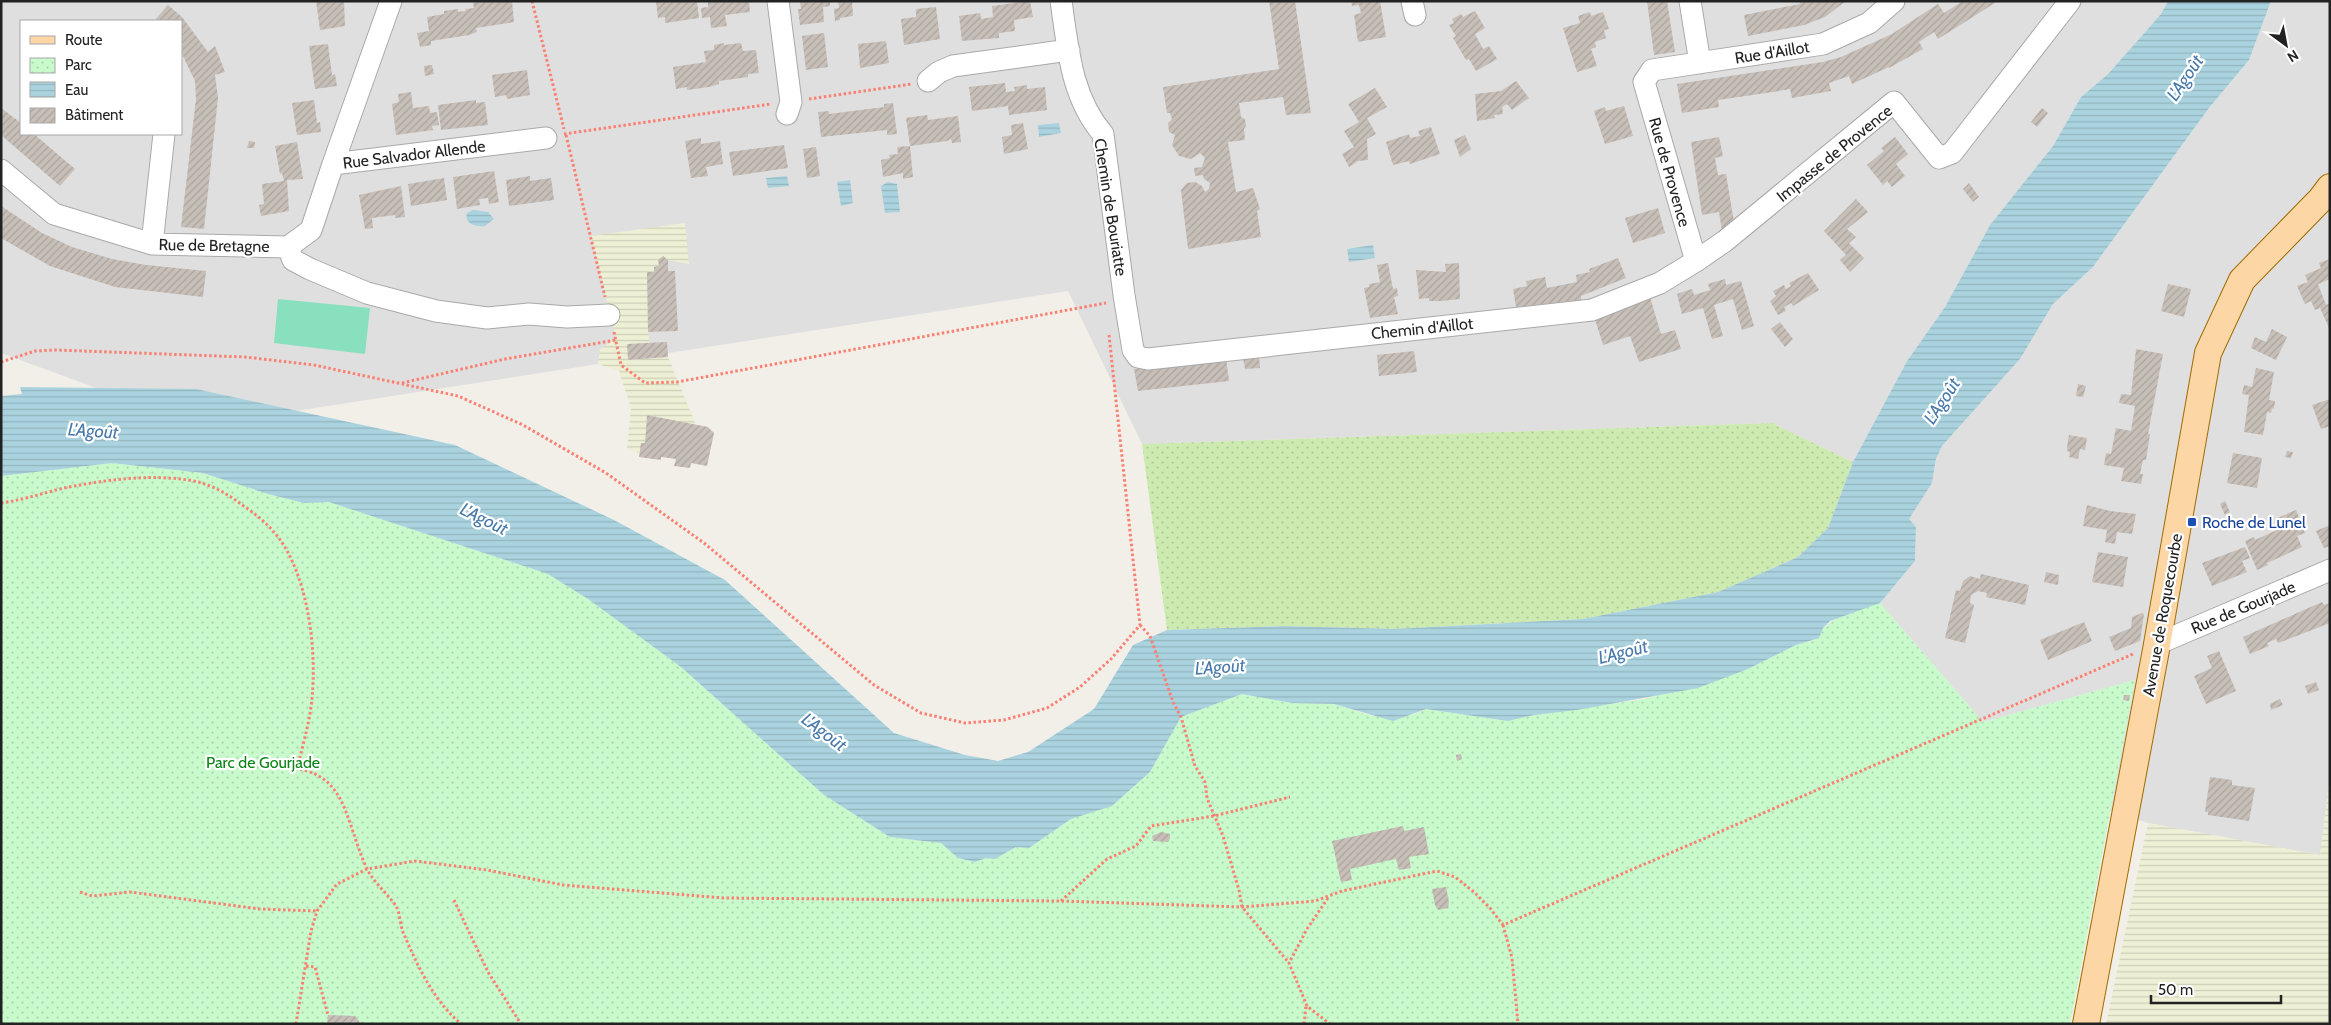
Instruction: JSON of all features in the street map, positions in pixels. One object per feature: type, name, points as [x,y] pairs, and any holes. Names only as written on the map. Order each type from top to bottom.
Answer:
[{"type":"main road","name":"Avenue de Roquecourbe","points":[[2086,1024],[2157,644],[2208,353],[2242,280],[2327,197]]},
{"type":"street","name":"Rue Salvador Allende","points":[[391,1],[333,164],[556,136]]},
{"type":"street","points":[[778,1],[789,108]]},
{"type":"street","name":"Chemin de Bouriatte","points":[[1061,1],[1068,50],[1078,94],[1092,122],[1103,134],[1133,350],[1138,357]]},
{"type":"street","points":[[1690,1],[1700,63]]},
{"type":"street","name":"Rue d'Aillot","points":[[1644,82],[1652,70],[1823,44],[1869,23],[1894,1]]},
{"type":"street","name":"Impasse de Provence","points":[[1696,261],[1725,241],[1894,102],[1939,158],[1952,153],[2070,1]]},
{"type":"street","points":[[928,81],[939,72],[954,66],[1068,50]]},
{"type":"street","name":"Rue de Provence","points":[[1644,82],[1696,261]]},
{"type":"street","points":[[152,244],[164,135]]},
{"type":"street","name":"Rue de Bretagne","points":[[1,170],[54,214],[152,244],[288,246],[311,230],[333,164]]},
{"type":"street","points":[[288,246],[294,260],[310,269],[367,293],[436,311],[487,318],[529,314],[567,317],[609,315]]},
{"type":"street","name":"Chemin d'Aillot","points":[[1138,357],[1148,359],[1592,310],[1660,283],[1696,261]]},
{"type":"street","name":"Rue de Gourjade","points":[[2157,644],[2330,570]]},
{"type":"path","points":[[532,1],[556,136],[591,236]]},
{"type":"path","points":[[556,136],[789,108],[928,81]]},
{"type":"path","points":[[677,382],[1106,304],[1112,289],[1122,278]]},
{"type":"path","points":[[1109,333],[1140,625],[1150,636],[1173,702],[1181,717],[1194,766],[1205,782],[1207,798],[1226,845],[1242,907],[1289,963],[1306,1006],[1304,1024]]},
{"type":"path","points":[[399,384],[506,359],[616,340]]},
{"type":"path","points":[[1,362],[35,351],[56,350],[245,357],[314,365],[458,396],[524,425],[606,473],[704,542],[874,685],[922,713],[965,723],[1004,720],[1047,708],[1080,687],[1112,659],[1140,625]]},
{"type":"path","points":[[1,503],[114,480],[151,478],[188,480],[209,485],[228,494],[257,515],[279,538],[292,563],[304,595],[312,641],[312,698],[297,768]]},
{"type":"path","points":[[1503,925],[2157,644]]},
{"type":"path","points":[[270,768],[297,768],[317,774],[332,786],[344,802],[367,869],[397,908],[400,924],[409,946],[430,986],[448,1013],[462,1024]]},
{"type":"path","points":[[1060,901],[1107,859],[1136,846],[1151,826],[1214,816],[1290,797]]},
{"type":"path","points":[[296,1024],[311,931],[317,911],[337,884],[367,869],[415,861],[487,870],[564,885],[724,898],[1060,901],[1242,907],[1315,901],[1342,891],[1437,871],[1455,877],[1474,892],[1503,925],[1512,958],[1518,1024]]},
{"type":"path","points":[[80,892],[92,896],[130,892],[260,910],[317,911]]},
{"type":"path","points":[[1289,963],[1307,929],[1329,897]]},
{"type":"path","points":[[454,900],[488,972],[521,1024]]},
{"type":"path","points":[[306,966],[315,967],[328,1015]]},
{"type":"path","points":[[1306,1006],[1330,1024]]},
{"type":"shaded area","points":[[1,1],[2168,1],[2161,14],[2108,74],[2081,97],[2053,146],[1990,225],[1945,307],[1907,361],[1853,462],[1772,423],[1142,444],[1068,291],[200,426],[1,353]]},
{"type":"shaded area","points":[[2271,1],[2330,1],[2330,775],[2320,855],[2148,823],[2110,811],[2135,680],[1983,722],[1880,603],[1915,561],[1916,527],[1908,519],[1932,483],[1936,459],[1942,446],[2020,359],[2053,304],[2093,267],[2209,108],[2249,60]]},
{"type":"green space","points":[[685,223],[689,264],[668,260],[663,256],[659,260],[659,266],[654,267],[654,272],[647,272],[649,343],[627,344],[629,360],[668,357],[696,425],[647,415],[644,454],[627,450],[631,408],[619,371],[598,364],[600,349],[616,339],[591,236]]},
{"type":"green space","points":[[278,299],[370,308],[365,354],[274,343]]},
{"type":"green space","points":[[1772,423],[1853,462],[1828,528],[1798,557],[1718,592],[1583,619],[1394,629],[1284,626],[1167,630],[1142,444]]},
{"type":"green space","name":"Parc de Gourjade","points":[[112,463],[203,473],[268,494],[304,503],[329,502],[548,574],[588,599],[681,667],[824,795],[890,837],[941,843],[958,858],[974,862],[986,858],[995,859],[1016,847],[1029,848],[1071,819],[1112,806],[1150,772],[1181,717],[1242,694],[1292,703],[1334,704],[1372,716],[1415,714],[1426,709],[1508,721],[1534,715],[1645,699],[1748,669],[1796,645],[1814,640],[1828,625],[1851,612],[1880,603],[1983,722],[2135,680],[2070,1024],[1,1024],[1,476]]},
{"type":"green space","points":[[2330,775],[2330,1024],[2106,1024],[2148,823],[2320,855]]},
{"type":"water","name":"L'Agoût","points":[[2168,1],[2271,1],[2249,60],[2209,108],[2093,267],[2053,304],[2020,359],[1942,446],[1936,459],[1932,483],[1909,519],[1916,527],[1915,561],[1880,603],[1830,621],[1823,628],[1819,638],[1796,645],[1748,669],[1698,688],[1508,721],[1426,709],[1393,721],[1334,704],[1292,703],[1242,694],[1181,717],[1150,772],[1112,806],[1071,819],[1029,848],[1016,847],[995,859],[986,858],[975,862],[958,858],[941,843],[890,837],[824,795],[681,667],[588,599],[548,574],[329,502],[304,503],[268,494],[203,473],[112,463],[1,476],[1,396],[22,394],[20,387],[196,389],[455,445],[614,520],[725,580],[894,733],[965,755],[998,761],[1028,752],[1094,709],[1133,645],[1167,630],[1284,626],[1394,629],[1583,619],[1718,592],[1798,557],[1828,528],[1853,462],[1907,361],[1945,307],[1990,225],[2053,146],[2081,97],[2108,74],[2161,14]]},
{"type":"water","points":[[1059,123],[1061,133],[1039,137],[1038,125]]},
{"type":"water","points":[[787,176],[789,186],[768,188],[766,178]]},
{"type":"water","points":[[850,180],[853,203],[841,206],[837,182]]},
{"type":"water","points":[[888,182],[897,184],[900,212],[885,213],[881,186]]},
{"type":"water","points":[[473,210],[488,212],[494,219],[485,226],[472,224],[467,220],[467,213]]},
{"type":"water","points":[[1373,245],[1375,258],[1349,262],[1347,249]]},
{"type":"building","points":[[316,1],[344,1],[345,26],[320,30]]},
{"type":"building","points":[[482,1],[512,1],[514,22],[476,28],[477,32],[469,35],[431,41],[431,45],[420,47],[417,33],[429,31],[427,17],[444,14],[444,11],[458,9],[458,12],[466,11],[465,9],[474,8],[473,3]]},
{"type":"building","points":[[697,1],[699,18],[665,23],[665,17],[658,18],[656,2]]},
{"type":"building","points":[[708,1],[749,1],[750,12],[725,15],[727,26],[711,28],[710,17],[702,18],[701,8],[708,7]]},
{"type":"building","points":[[800,1],[830,1],[830,6],[823,7],[824,22],[800,25],[798,9],[801,9]]},
{"type":"building","points":[[838,1],[852,1],[853,16],[840,18],[840,20],[835,21],[834,9],[839,8]]},
{"type":"building","points":[[1030,1],[1033,17],[1014,20],[1015,31],[999,33],[999,38],[962,41],[959,16],[980,13],[981,19],[993,17],[992,6]]},
{"type":"building","points":[[1269,1],[1295,1],[1311,113],[1286,115],[1283,97],[1239,103],[1241,117],[1245,119],[1245,140],[1228,142],[1236,192],[1253,188],[1260,209],[1257,211],[1261,237],[1188,249],[1181,190],[1187,183],[1195,182],[1202,186],[1205,192],[1209,189],[1210,183],[1204,179],[1203,175],[1195,176],[1194,168],[1202,167],[1205,158],[1200,153],[1191,159],[1179,156],[1172,145],[1175,135],[1169,132],[1168,123],[1172,119],[1170,113],[1167,113],[1163,87],[1279,69]]},
{"type":"building","points":[[1351,1],[1380,1],[1386,37],[1358,42],[1354,15],[1361,13],[1359,5],[1352,6]]},
{"type":"building","points":[[1647,1],[1667,1],[1675,52],[1654,55]]},
{"type":"building","points":[[1799,1],[1846,1],[1825,17],[1804,25],[1748,36],[1744,15],[1800,4]]},
{"type":"building","points":[[1963,1],[1998,1],[1938,39],[1934,32],[1919,42],[1923,49],[1889,68],[1852,84],[1849,76],[1829,83],[1831,91],[1792,98],[1790,89],[1718,100],[1719,107],[1682,113],[1677,84],[1823,62],[1841,57],[1892,34],[1938,4],[1944,13]]},
{"type":"building","points":[[168,5],[182,17],[208,52],[215,46],[225,72],[215,75],[218,98],[204,229],[181,227],[196,99],[195,81],[182,54],[182,20],[155,20]]},
{"type":"building","points":[[936,7],[940,39],[904,45],[901,19],[916,17],[916,9]]},
{"type":"building","points":[[1475,11],[1485,28],[1475,34],[1483,49],[1489,46],[1497,59],[1476,71],[1469,59],[1466,60],[1453,38],[1456,36],[1449,25],[1454,23],[1452,19],[1461,14],[1463,17]]},
{"type":"building","points":[[1590,12],[1591,16],[1603,12],[1609,29],[1604,30],[1606,38],[1595,42],[1596,47],[1591,49],[1597,66],[1577,72],[1563,28],[1580,23],[1578,16]]},
{"type":"building","points":[[824,33],[828,67],[806,70],[802,36]]},
{"type":"building","points":[[886,41],[889,63],[860,68],[858,44]]},
{"type":"building","points":[[724,43],[724,45],[741,43],[743,51],[756,50],[759,73],[748,74],[748,77],[719,81],[719,84],[709,87],[687,90],[687,87],[676,89],[673,67],[706,62],[704,51],[714,50],[714,45]]},
{"type":"building","points":[[328,44],[332,75],[335,74],[337,86],[315,89],[309,46]]},
{"type":"building","points":[[432,65],[434,74],[425,76],[424,66]]},
{"type":"building","points":[[527,70],[530,95],[507,99],[506,95],[495,97],[492,75]]},
{"type":"building","points":[[1516,81],[1529,98],[1512,110],[1507,104],[1502,107],[1503,114],[1494,115],[1495,118],[1477,121],[1475,94],[1501,91]]},
{"type":"building","points":[[1005,83],[1006,92],[1015,91],[1014,87],[1027,85],[1027,89],[1045,87],[1047,110],[1009,115],[1008,106],[972,111],[969,87]]},
{"type":"building","points":[[1375,88],[1387,107],[1367,118],[1376,134],[1367,139],[1368,160],[1358,161],[1349,167],[1342,154],[1354,147],[1344,131],[1359,122],[1348,104]]},
{"type":"building","points":[[411,92],[413,108],[429,106],[430,113],[437,112],[439,125],[432,126],[433,130],[396,135],[392,104],[399,102],[398,94]]},
{"type":"building","points":[[314,100],[317,123],[320,122],[321,132],[297,135],[292,103]]},
{"type":"building","points":[[476,100],[476,103],[485,102],[488,125],[441,130],[438,105]]},
{"type":"building","points":[[893,103],[897,134],[887,135],[887,130],[821,137],[818,112],[829,111],[829,114],[884,107],[884,104]]},
{"type":"building","points":[[1624,106],[1633,136],[1605,144],[1594,111],[1605,107],[1606,111]]},
{"type":"building","points":[[1,108],[20,122],[20,135],[35,135],[75,169],[60,186],[1,135]]},
{"type":"building","points":[[2042,108],[2048,113],[2037,127],[2031,122]]},
{"type":"building","points":[[927,115],[928,120],[958,116],[961,142],[952,143],[951,139],[910,146],[906,118]]},
{"type":"building","points":[[1023,123],[1028,149],[1004,154],[1002,137],[1012,135],[1011,125]]},
{"type":"building","points":[[1431,127],[1440,154],[1410,164],[1409,161],[1393,165],[1386,142],[1409,134],[1410,138],[1420,136],[1418,131]]},
{"type":"building","points":[[1465,135],[1471,149],[1460,157],[1454,140]]},
{"type":"building","points":[[1719,137],[1723,156],[1715,158],[1718,175],[1726,174],[1734,222],[1722,231],[1719,212],[1702,215],[1691,142]]},
{"type":"building","points":[[1895,137],[1908,154],[1896,164],[1905,176],[1892,187],[1887,181],[1883,185],[1867,165],[1884,151],[1881,148]]},
{"type":"building","points":[[701,138],[701,144],[720,141],[723,164],[706,167],[708,176],[691,178],[685,141]]},
{"type":"building","points":[[249,141],[255,142],[254,148],[247,148]]},
{"type":"building","points":[[297,142],[303,179],[287,180],[289,211],[261,216],[259,205],[264,204],[262,184],[284,181],[282,173],[280,174],[275,146]]},
{"type":"building","points":[[784,145],[788,168],[733,176],[729,152]]},
{"type":"building","points":[[910,146],[913,177],[903,179],[903,173],[883,177],[881,160],[890,158],[889,155],[898,154],[897,147]]},
{"type":"building","points":[[816,147],[820,176],[807,178],[803,149]]},
{"type":"building","points":[[494,171],[499,202],[489,204],[488,198],[479,199],[480,205],[457,209],[453,177]]},
{"type":"building","points":[[530,176],[530,181],[551,178],[554,200],[509,206],[506,180]]},
{"type":"building","points":[[444,178],[447,200],[411,206],[408,184]]},
{"type":"building","points":[[1969,183],[1979,197],[1973,202],[1963,189]]},
{"type":"building","points":[[401,186],[405,217],[395,218],[395,215],[372,218],[373,228],[365,229],[359,195]]},
{"type":"building","points":[[1856,199],[1868,212],[1847,229],[1856,237],[1849,243],[1864,258],[1850,272],[1840,260],[1846,255],[1824,231]]},
{"type":"building","points":[[1,206],[42,233],[72,247],[112,259],[146,265],[206,271],[203,297],[115,287],[50,266],[1,238]]},
{"type":"building","points":[[1658,208],[1665,233],[1633,243],[1625,218]]},
{"type":"building","points":[[663,256],[668,260],[668,271],[675,271],[678,331],[648,332],[647,272],[654,272],[654,267],[659,266],[658,260]]},
{"type":"building","points":[[1618,258],[1626,278],[1581,296],[1581,300],[1516,307],[1513,289],[1527,286],[1526,281],[1545,277],[1547,288],[1577,282],[1576,275],[1590,272],[1589,269]]},
{"type":"building","points":[[2330,259],[2330,279],[2318,284],[2326,305],[2330,303],[2330,330],[2320,308],[2315,310],[2311,301],[2305,304],[2297,286],[2308,282],[2305,275],[2321,268],[2319,263]]},
{"type":"building","points":[[1388,263],[1393,289],[1397,288],[1398,296],[1394,297],[1398,314],[1370,318],[1364,288],[1369,287],[1369,284],[1380,282],[1377,265]]},
{"type":"building","points":[[1459,263],[1460,299],[1429,301],[1429,298],[1419,299],[1416,270],[1446,272],[1445,264]]},
{"type":"building","points":[[1808,273],[1819,290],[1793,306],[1791,303],[1784,307],[1786,311],[1778,315],[1770,301],[1776,296],[1773,291],[1784,285],[1786,289],[1791,286],[1789,283]]},
{"type":"building","points":[[1725,279],[1726,285],[1741,281],[1754,326],[1742,330],[1733,299],[1714,305],[1723,336],[1712,339],[1703,308],[1682,314],[1677,294],[1692,289],[1694,295],[1710,290],[1708,284]]},
{"type":"building","points":[[2168,284],[2191,289],[2184,317],[2161,311]]},
{"type":"building","points":[[1650,297],[1661,334],[1675,330],[1681,349],[1639,362],[1630,336],[1603,345],[1594,316]]},
{"type":"building","points":[[1780,322],[1793,339],[1785,347],[1771,329]]},
{"type":"building","points":[[2272,329],[2287,337],[2276,360],[2251,348],[2255,337],[2266,342]]},
{"type":"building","points":[[667,342],[668,357],[628,360],[627,344]]},
{"type":"building","points":[[2136,349],[2163,354],[2148,434],[2150,434],[2146,460],[2143,460],[2140,474],[2143,474],[2141,484],[2121,481],[2124,468],[2104,465],[2106,453],[2111,454],[2116,428],[2131,431],[2135,406],[2119,403],[2121,394],[2131,395]]},
{"type":"building","points":[[1414,351],[1417,372],[1379,376],[1377,355]]},
{"type":"building","points":[[1259,356],[1260,368],[1245,369],[1243,358]]},
{"type":"building","points":[[1226,358],[1229,381],[1138,391],[1134,369]]},
{"type":"building","points":[[2256,368],[2274,372],[2269,400],[2275,401],[2274,409],[2272,408],[2271,413],[2267,412],[2263,435],[2244,432],[2249,395],[2242,394],[2244,385],[2252,387]]},
{"type":"building","points":[[2078,384],[2086,386],[2083,397],[2076,396]]},
{"type":"building","points":[[2330,399],[2330,426],[2321,429],[2312,405]]},
{"type":"building","points":[[647,415],[708,427],[714,433],[707,466],[691,463],[690,468],[674,466],[676,459],[661,457],[661,460],[639,457],[641,443],[645,443]]},
{"type":"building","points":[[2069,435],[2087,438],[2085,450],[2080,449],[2078,459],[2069,457],[2070,452],[2067,451],[2067,447]]},
{"type":"building","points":[[2287,451],[2293,452],[2291,458],[2285,457]]},
{"type":"building","points":[[2233,453],[2262,458],[2257,488],[2227,483]]},
{"type":"building","points":[[2225,501],[2230,512],[2225,515],[2220,504]]},
{"type":"building","points":[[2087,505],[2110,511],[2136,514],[2132,534],[2117,532],[2115,544],[2105,542],[2107,530],[2083,526]]},
{"type":"building","points":[[2296,510],[2305,533],[2297,536],[2302,547],[2267,563],[2268,565],[2257,570],[2245,541],[2254,537],[2255,540],[2279,529],[2275,519]]},
{"type":"building","points":[[2330,525],[2330,546],[2324,548],[2316,531]]},
{"type":"building","points":[[2245,547],[2250,558],[2242,561],[2247,572],[2212,586],[2202,563]]},
{"type":"building","points":[[2098,552],[2128,557],[2123,587],[2092,582]]},
{"type":"building","points":[[2046,572],[2059,575],[2058,585],[2044,582]]},
{"type":"building","points":[[1981,574],[2029,585],[2025,605],[1986,597],[1987,593],[1978,591],[1971,595],[1970,603],[1974,605],[1965,643],[1945,638],[1956,590],[1960,591],[1963,581],[1970,576],[1980,579]]},
{"type":"building","points":[[2322,602],[2324,605],[2330,603],[2330,623],[2278,643],[2276,639],[2267,643],[2269,646],[2250,654],[2243,637]]},
{"type":"building","points":[[2144,614],[2140,641],[2115,651],[2109,637],[2131,628],[2132,617]]},
{"type":"building","points":[[2084,622],[2092,641],[2048,660],[2040,640]]},
{"type":"building","points":[[2219,651],[2236,691],[2206,704],[2194,676],[2212,668],[2207,656]]},
{"type":"building","points":[[2316,682],[2319,690],[2308,694],[2305,686]]},
{"type":"building","points":[[2124,695],[2130,695],[2129,701],[2123,700]]},
{"type":"building","points":[[2280,699],[2283,705],[2271,710],[2270,704]]},
{"type":"building","points":[[1461,754],[1462,759],[1457,761],[1456,755]]},
{"type":"building","points":[[2210,777],[2232,780],[2232,785],[2255,788],[2249,821],[2208,815],[2208,812],[2205,812]]},
{"type":"building","points":[[1403,826],[1404,831],[1424,827],[1429,854],[1409,857],[1411,868],[1399,870],[1396,859],[1350,869],[1352,880],[1341,882],[1332,841]]},
{"type":"building","points":[[1161,832],[1170,834],[1168,842],[1153,841],[1152,836]]},
{"type":"building","points":[[1446,887],[1449,902],[1448,908],[1438,910],[1435,905],[1432,889]]},
{"type":"building","points":[[328,1015],[355,1016],[361,1024],[327,1024]]},
{"type":"place","name":"Roche de Lunel","points":[[2192,522]]}]
